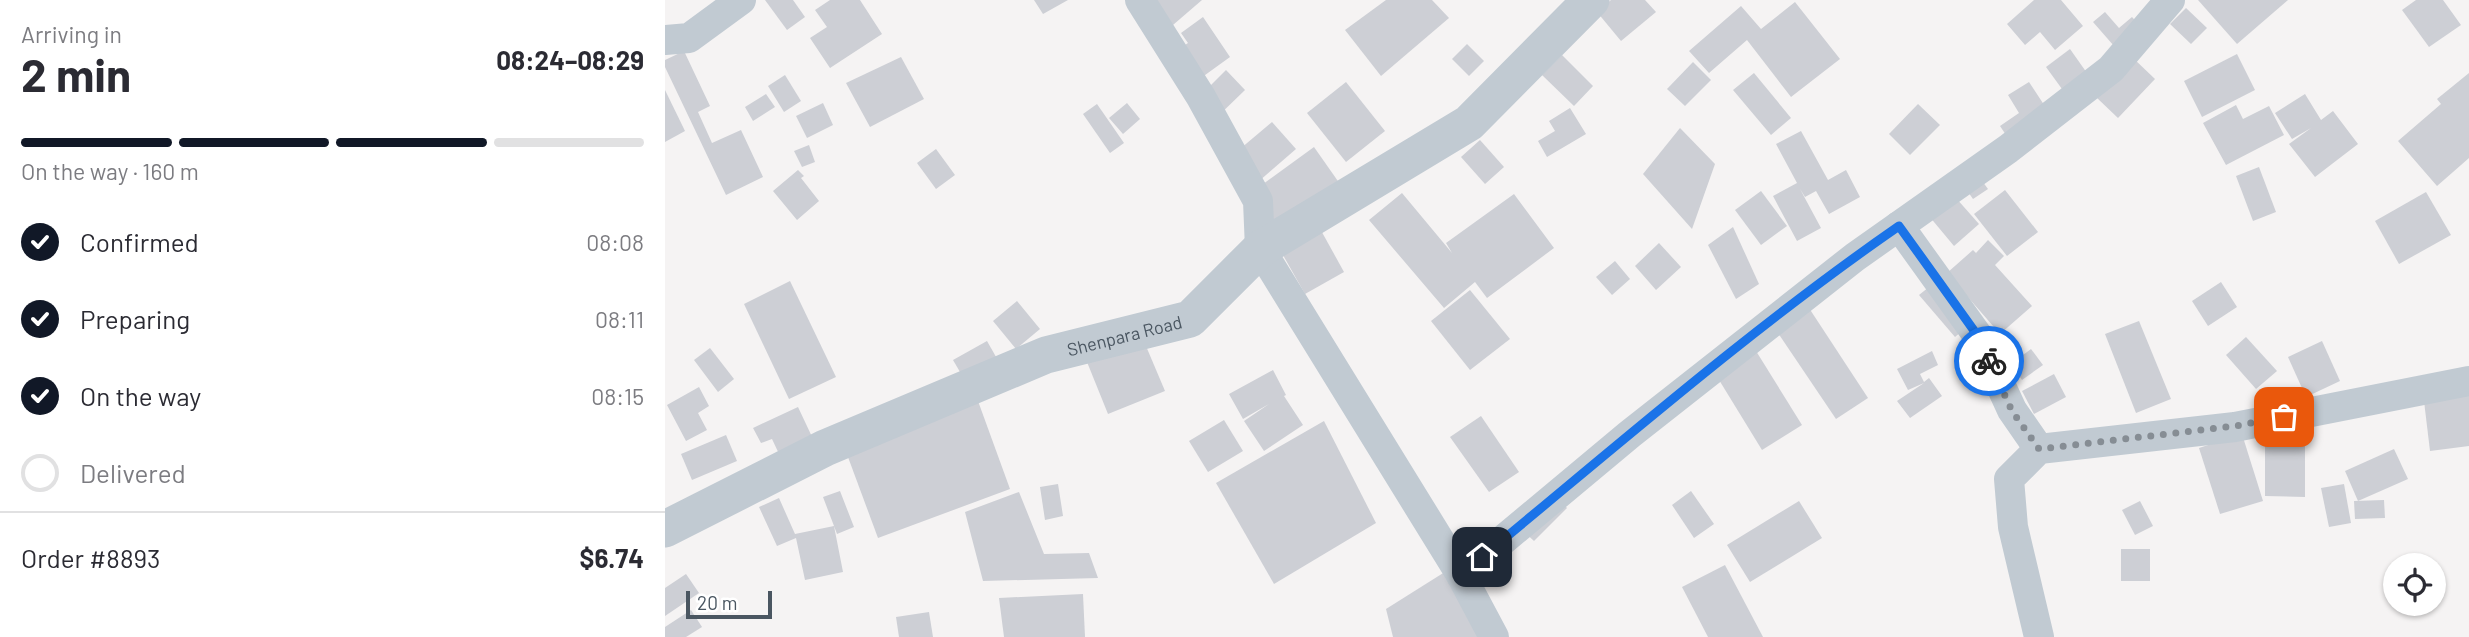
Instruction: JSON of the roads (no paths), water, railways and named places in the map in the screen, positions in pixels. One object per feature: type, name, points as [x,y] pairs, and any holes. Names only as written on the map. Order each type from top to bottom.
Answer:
[{"type":"street","points":[[665,40],[689,38],[741,0]]},
{"type":"street","points":[[1140,0],[1201,97],[1258,201],[1260,249],[1461,575],[1494,637]]},
{"type":"street","name":"Shenpara Road","points":[[665,529],[825,448],[1046,355],[1190,319],[1260,249],[1469,123],[1591,0]]},
{"type":"street","points":[[1461,575],[1630,434],[1855,257],[2008,149],[2111,69],[2170,0]]},
{"type":"street","points":[[1899,226],[1978,336],[2012,411],[2039,449]]},
{"type":"street","points":[[2039,637],[2013,527],[2008,479],[2039,449],[2235,426],[2469,381]]}]
